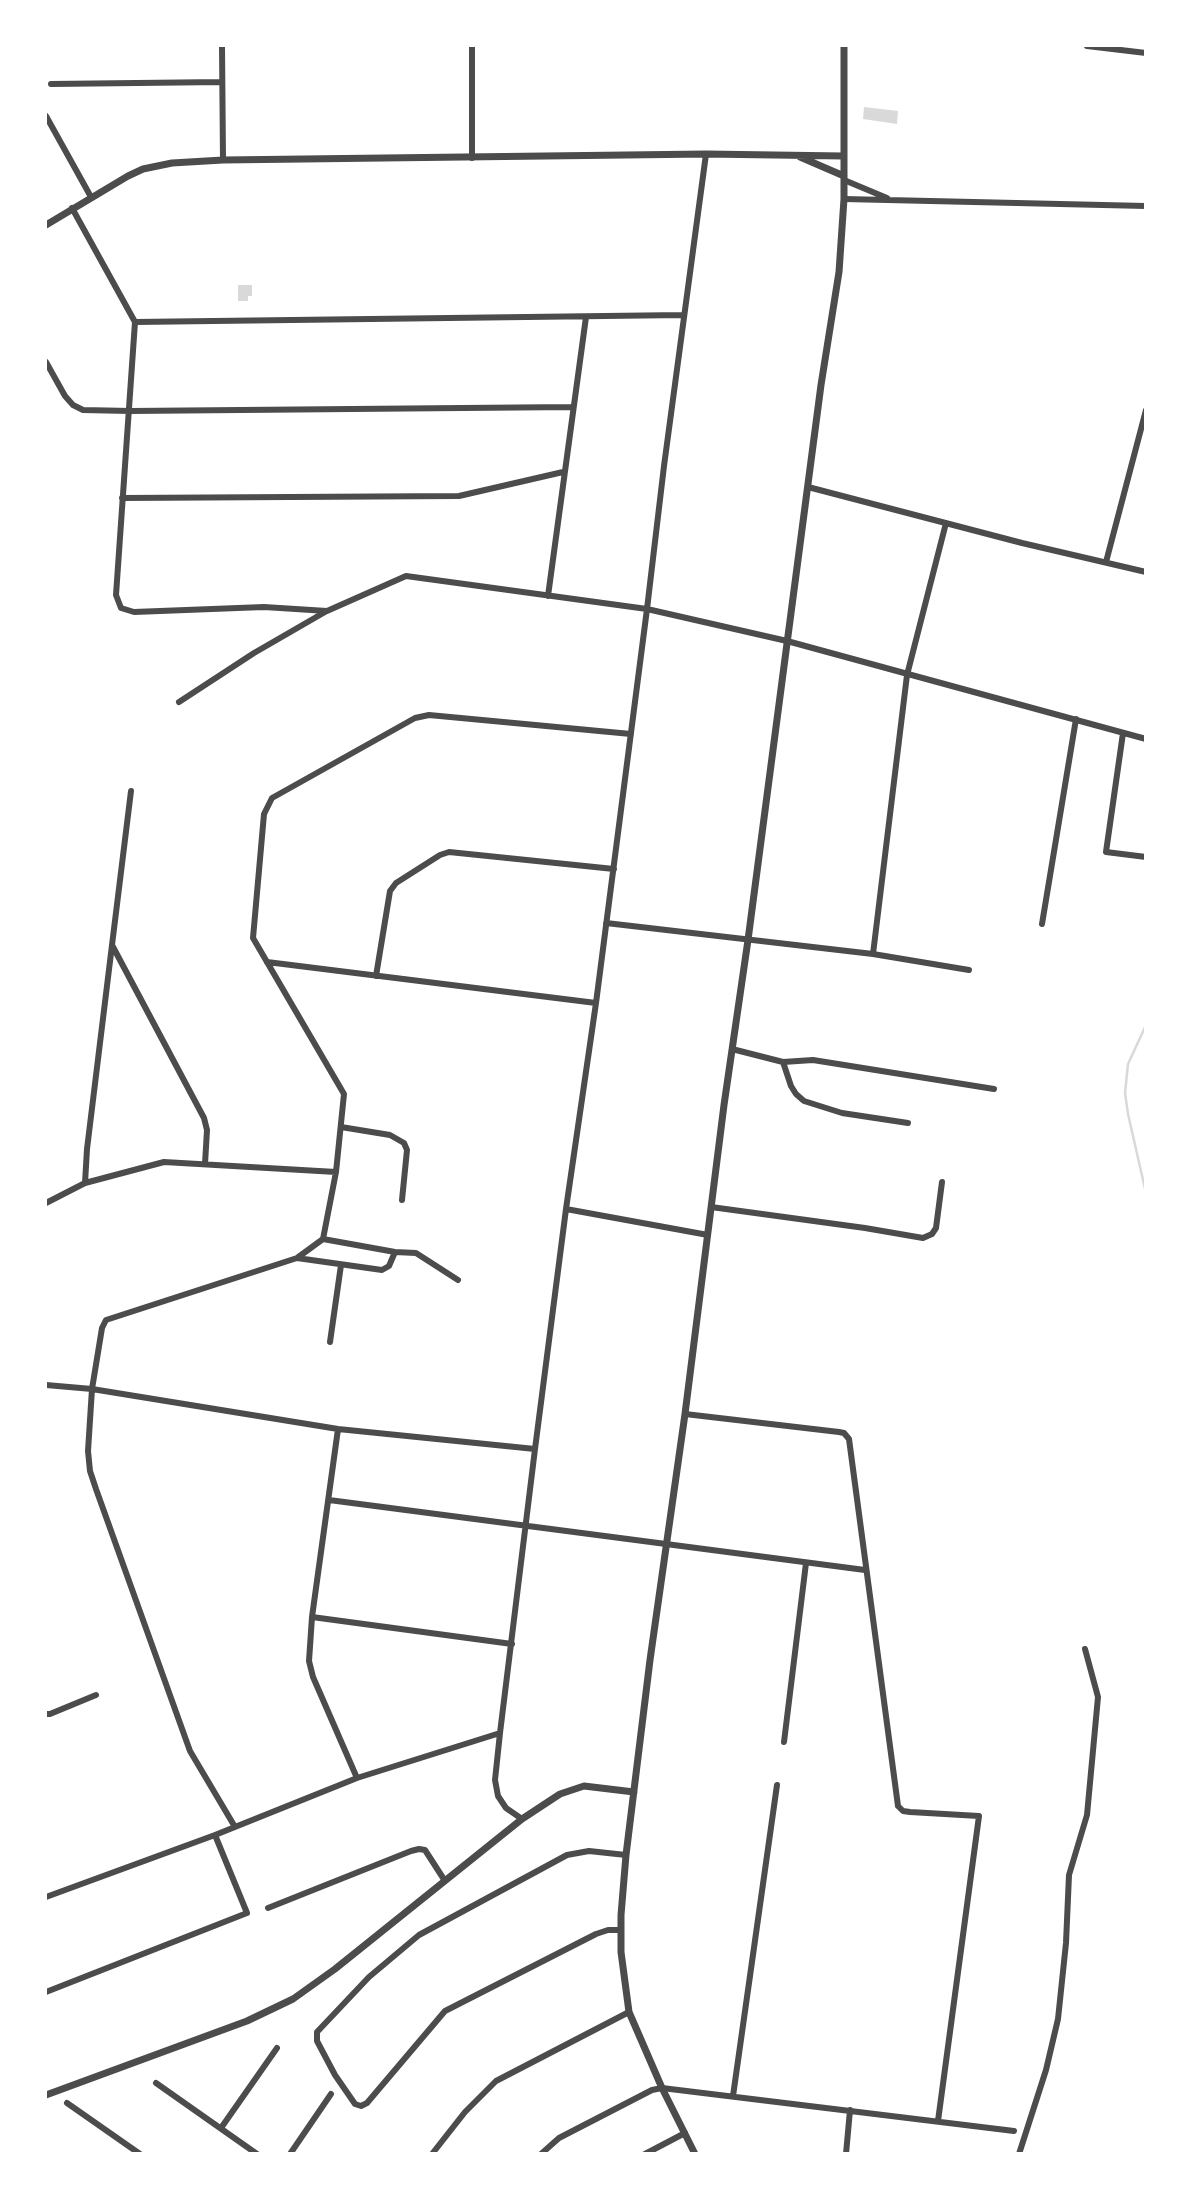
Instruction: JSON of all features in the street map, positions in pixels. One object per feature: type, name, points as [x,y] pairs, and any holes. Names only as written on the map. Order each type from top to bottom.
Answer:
[{"type":"street","points":[[222,46],[223,160]]},
{"type":"street","points":[[472,46],[472,158]]},
{"type":"street","points":[[695,2154],[662,2088],[629,2012],[620,1930],[626,1855],[666,1544],[821,386],[839,272],[844,199],[844,46]]},
{"type":"street","points":[[1087,46],[1123,48],[1146,54]]},
{"type":"street","points":[[51,84],[222,82]]},
{"type":"street","points":[[46,116],[92,197]]},
{"type":"street","points":[[522,1819],[506,1808],[498,1796],[495,1780],[500,1733],[566,1209],[614,869],[683,315],[706,154]]},
{"type":"street","points":[[46,225],[143,169],[172,163],[223,160],[706,154],[843,156]]},
{"type":"street","points":[[794,155],[890,200]]},
{"type":"street","points":[[844,199],[1146,206]]},
{"type":"street","points":[[72,208],[135,322],[116,595],[121,608],[134,612],[264,607],[327,611]]},
{"type":"street","points":[[135,322],[683,315]]},
{"type":"street","points":[[548,596],[586,317]]},
{"type":"street","points":[[46,362],[73,405],[83,410],[573,407]]},
{"type":"street","points":[[1106,562],[1146,410]]},
{"type":"street","points":[[122,498],[459,496],[563,472]]},
{"type":"street","points":[[808,488],[1146,572]]},
{"type":"street","points":[[873,954],[907,675],[946,523]]},
{"type":"street","points":[[178,702],[254,653],[327,611],[406,576],[648,609],[787,641],[1146,739]]},
{"type":"street","points":[[235,1827],[190,1751],[90,1471],[88,1451],[92,1389],[102,1328],[106,1320],[296,1258],[323,1238],[336,1172],[344,1094],[253,938],[264,814],[272,798],[415,718],[429,715],[631,734]]},
{"type":"street","points":[[1042,924],[1076,719]]},
{"type":"street","points":[[1123,733],[1107,852],[1146,857]]},
{"type":"street","points":[[85,1183],[131,791]]},
{"type":"street","points":[[376,976],[390,891],[396,883],[440,855],[449,852],[614,869]]},
{"type":"street","points":[[606,923],[873,954],[969,970]]},
{"type":"street","points":[[113,945],[204,1118],[207,1130],[205,1164]]},
{"type":"street","points":[[267,962],[596,1003]]},
{"type":"street","points":[[732,1049],[783,1062],[813,1060],[994,1089]]},
{"type":"street","points":[[783,1062],[791,1086],[804,1101],[842,1113],[908,1123]]},
{"type":"street","points":[[341,1127],[390,1135],[404,1143],[407,1150],[402,1199]]},
{"type":"street","points":[[46,1203],[85,1183],[164,1162],[336,1172]]},
{"type":"street","points":[[711,1207],[923,1238],[932,1234],[936,1228],[942,1182]]},
{"type":"street","points":[[566,1209],[708,1235]]},
{"type":"street","points":[[323,1238],[394,1252],[416,1253],[458,1280]]},
{"type":"street","points":[[296,1258],[382,1270],[389,1266],[394,1252]]},
{"type":"street","points":[[330,1342],[341,1265]]},
{"type":"street","points":[[46,1385],[92,1389],[338,1429],[535,1449]]},
{"type":"street","points":[[685,1414],[847,1435],[900,1809],[910,1812],[979,1816],[938,2122]]},
{"type":"street","points":[[338,1429],[312,1617],[309,1661],[313,1677],[357,1778]]},
{"type":"street","points":[[329,1500],[865,1570]]},
{"type":"street","points":[[784,1742],[806,1563]]},
{"type":"street","points":[[312,1617],[512,1644]]},
{"type":"street","points":[[1019,2154],[1058,2019],[1066,1942],[1069,1875],[1087,1815],[1098,1698],[1085,1649]]},
{"type":"street","points":[[46,1714],[96,1695]]},
{"type":"street","points":[[46,1897],[215,1835],[357,1778],[500,1733]]},
{"type":"street","points":[[733,2096],[776,1785]]},
{"type":"street","points":[[46,2095],[247,2021],[293,1998],[335,1969],[522,1819],[560,1794],[584,1786],[635,1792]]},
{"type":"street","points":[[46,1992],[247,1913],[215,1835]]},
{"type":"street","points":[[268,1908],[419,1849],[425,1850],[445,1881]]},
{"type":"street","points":[[620,1930],[596,1934],[445,2011],[367,2103],[361,2106],[355,2104],[335,2075],[317,2041],[317,2032],[369,1977],[419,1935],[567,1855],[589,1851],[626,1855]]},
{"type":"street","points":[[432,2154],[465,2112],[496,2081],[629,2012]]},
{"type":"street","points":[[221,2128],[277,2048]]},
{"type":"street","points":[[156,2084],[257,2154]]},
{"type":"street","points":[[541,2154],[559,2138],[652,2090],[662,2088],[1014,2131]]},
{"type":"street","points":[[290,2154],[331,2094]]},
{"type":"street","points":[[67,2103],[140,2154]]},
{"type":"street","points":[[846,2154],[850,2110]]},
{"type":"street","points":[[645,2154],[685,2133]]},
{"type":"shaded area","points":[[864,107],[898,111],[897,124],[863,119]]},
{"type":"shaded area","points":[[238,285],[252,285],[252,296],[248,296],[248,301],[238,301]]},
{"type":"waterway","points":[[1146,1025],[1128,1064],[1125,1093],[1146,1193]]}]
